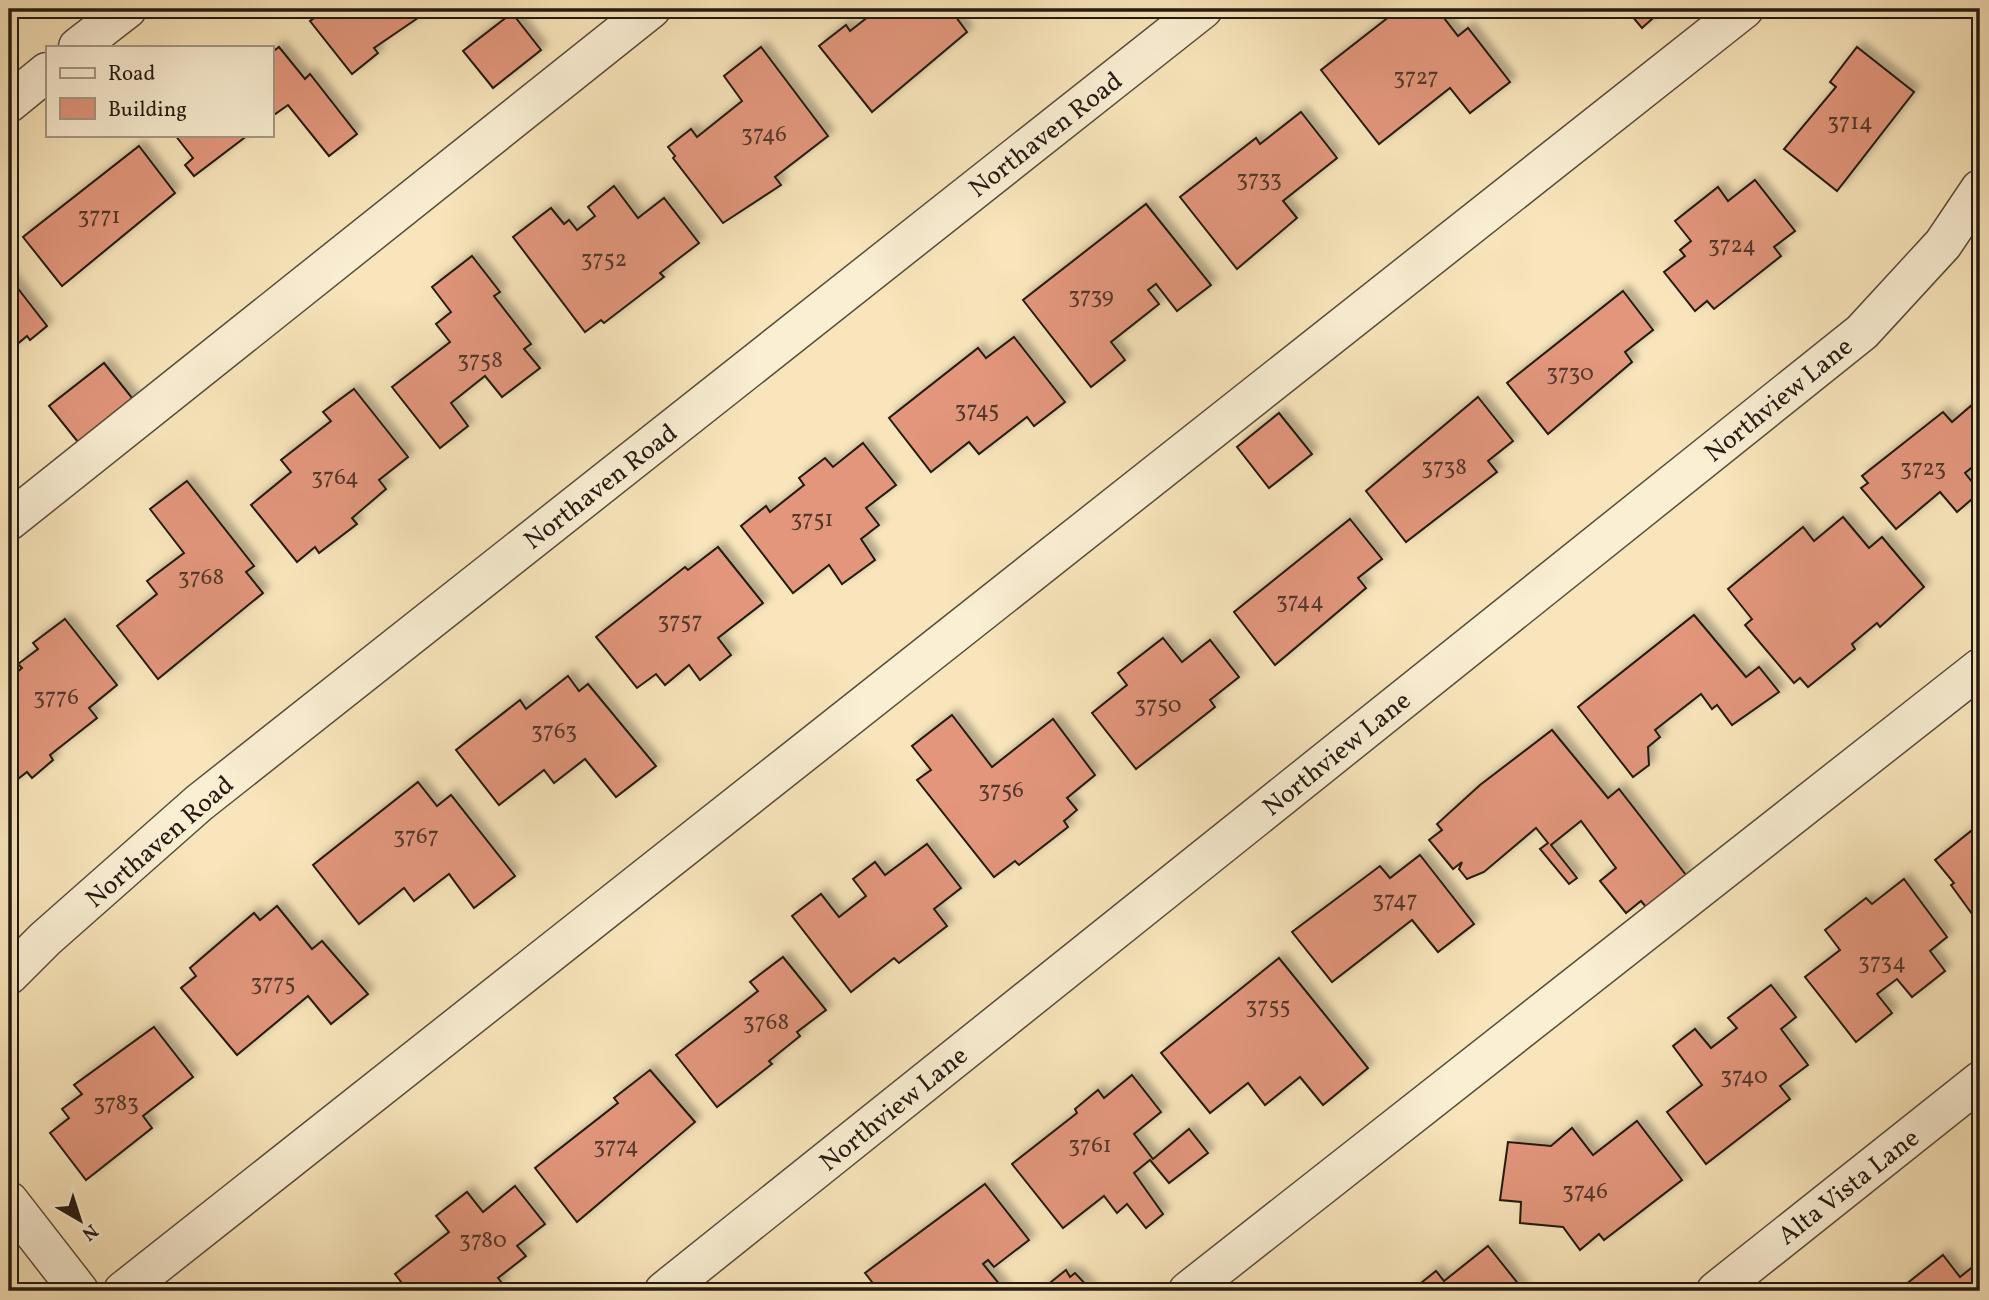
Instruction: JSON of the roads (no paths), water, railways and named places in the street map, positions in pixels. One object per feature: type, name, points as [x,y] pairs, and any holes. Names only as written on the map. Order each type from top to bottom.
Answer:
[{"type":"street","points":[[79,46],[127,9]]},
{"type":"street","points":[[9,521],[652,9]]},
{"type":"street","name":"Northaven Road","points":[[9,975],[45,939],[199,803],[1203,9]]},
{"type":"street","points":[[122,1291],[1744,9]]},
{"type":"street","points":[[9,103],[46,73]]},
{"type":"street","name":"Northview Lane","points":[[664,1291],[1863,332],[1943,244],[1980,189]]},
{"type":"street","points":[[1188,1291],[1980,668]]},
{"type":"street","name":"Alta Vista Lane","points":[[1716,1291],[1980,1081]]},
{"type":"street","points":[[9,1201],[79,1291]]}]
